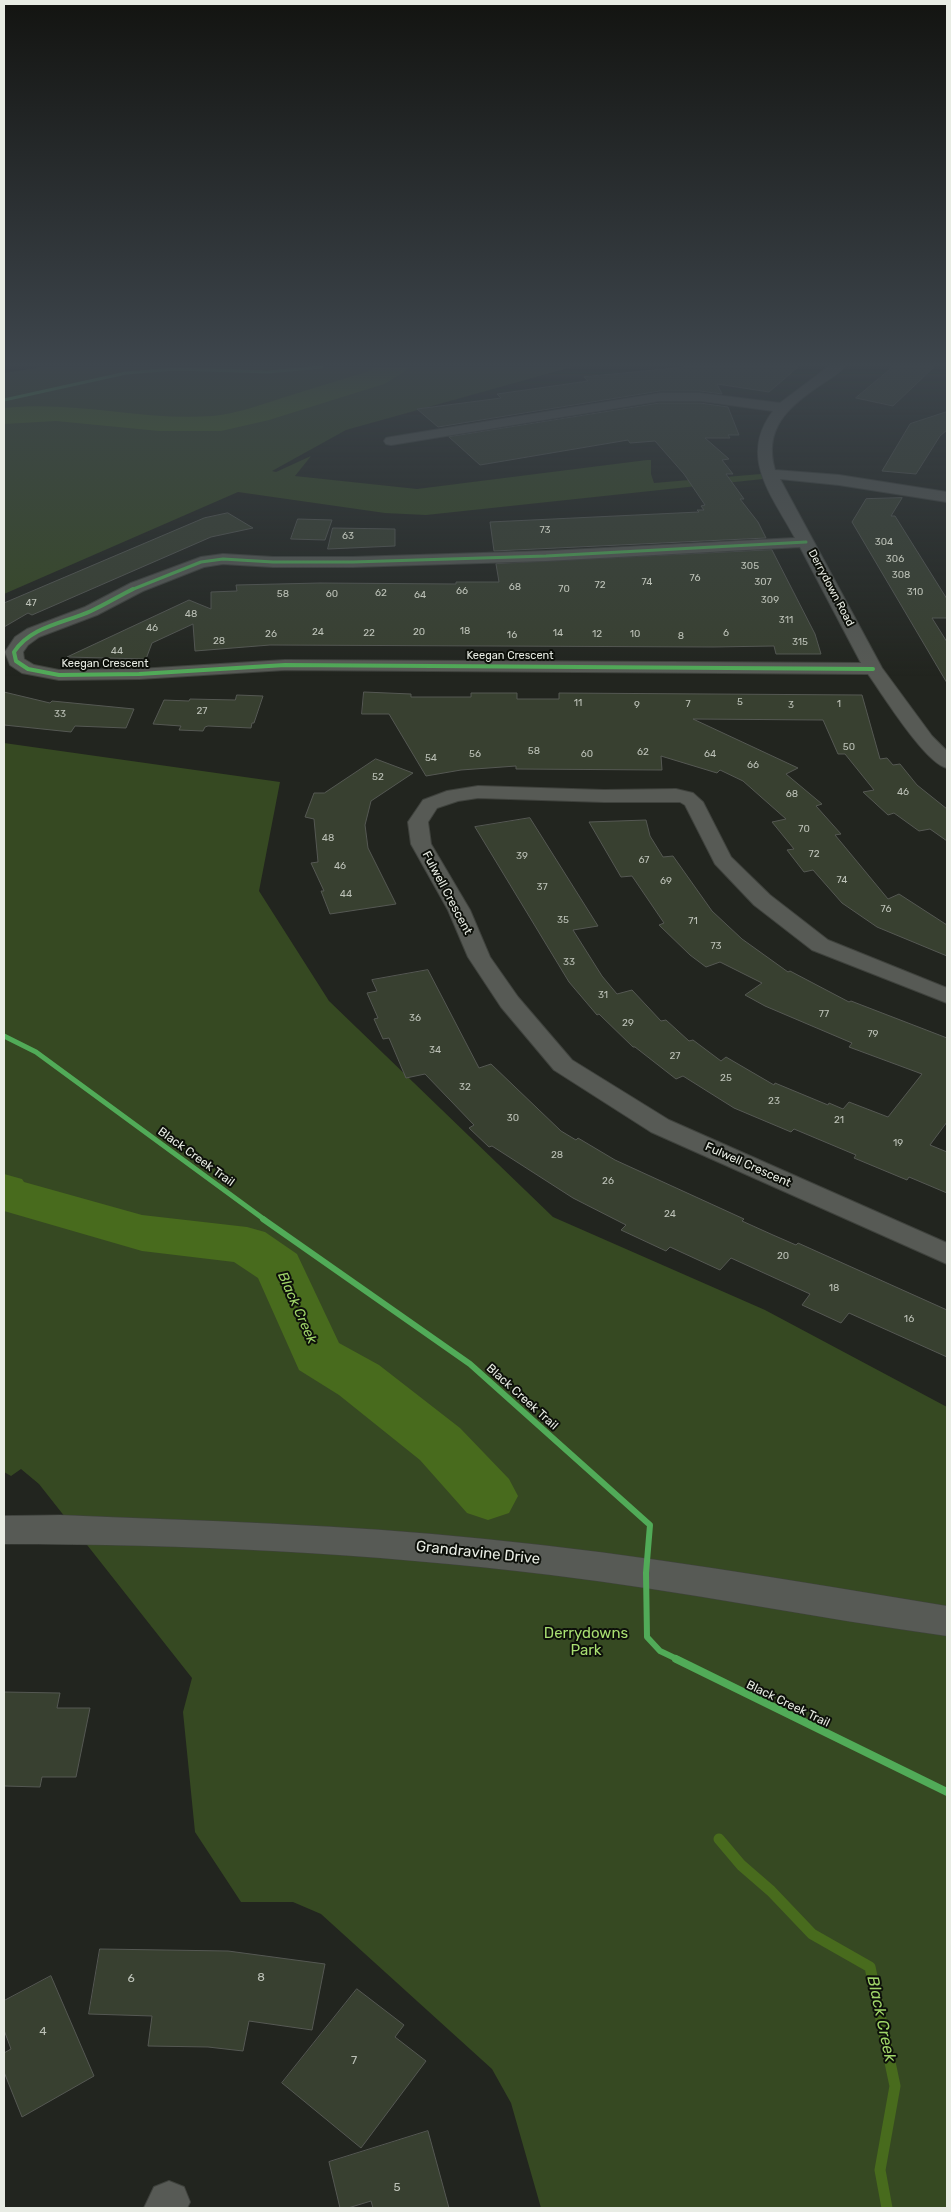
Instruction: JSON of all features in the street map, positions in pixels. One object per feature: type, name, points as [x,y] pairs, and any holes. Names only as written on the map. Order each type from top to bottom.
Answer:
[{"type":"street","name":"Derrydown Road","points":[[769,470],[873,669],[925,740],[947,762]]},
{"type":"street","points":[[770,474],[839,480],[947,498]]},
{"type":"street","name":"Keegan Crescent","points":[[806,542],[536,556],[346,562],[273,562],[223,559],[201,562],[137,587],[91,611],[33,633],[21,641],[14,652],[16,661],[28,669],[59,674],[82,675],[139,674],[285,665],[873,669]]},
{"type":"street","name":"Fulwell Crescent","points":[[947,996],[820,945],[762,900],[722,860],[693,802],[686,797],[676,795],[604,796],[478,792],[454,796],[430,804],[418,822],[420,844],[459,910],[479,957],[509,1002],[563,1065],[660,1126],[947,1254]]},
{"type":"street","name":"Grandravine Drive","points":[[4,1530],[60,1529],[418,1547],[542,1559],[646,1573],[947,1621]]},
{"type":"green space","points":[[4,470],[273,470],[272,471],[276,472],[300,470],[295,476],[417,489],[566,470],[651,470],[654,483],[761,474],[763,479],[426,515],[385,513],[238,492],[4,594]]},
{"type":"green space","name":"Derrydowns Park","points":[[4,743],[280,782],[259,891],[329,1001],[553,1217],[765,1310],[947,1407],[947,2208],[541,2208],[511,2103],[492,2069],[321,1914],[293,1902],[241,1902],[195,1832],[183,1712],[192,1678],[39,1484],[21,1469],[11,1476],[4,1472]]},
{"type":"building","points":[[681,470],[730,470],[733,474],[726,474],[744,499],[740,499],[758,522],[766,538],[494,551],[490,522],[699,512],[697,510],[704,510],[701,506],[705,505]]},
{"type":"building","points":[[882,470],[918,470],[916,474]]},
{"type":"building","points":[[902,498],[891,516],[895,516],[947,599],[947,618],[932,618],[947,642],[947,683],[852,522],[866,499]]},
{"type":"building","points":[[228,513],[253,528],[211,537],[32,615],[28,613],[4,627],[4,603],[204,518]]},
{"type":"building","points":[[298,519],[332,520],[325,540],[291,539]]},
{"type":"building","points":[[333,528],[395,529],[395,546],[328,549]]},
{"type":"building","points":[[772,550],[815,634],[821,654],[776,654],[774,646],[270,645],[195,651],[193,624],[152,643],[146,659],[67,657],[189,600],[211,609],[211,592],[237,591],[236,585],[320,583],[456,584],[456,582],[499,582],[496,564]]},
{"type":"building","points":[[4,692],[50,703],[52,701],[134,709],[126,728],[75,726],[71,732],[4,725]]},
{"type":"building","points":[[364,692],[411,694],[411,697],[471,697],[471,693],[517,693],[517,699],[559,699],[559,693],[862,695],[880,759],[887,758],[893,765],[900,764],[917,785],[947,809],[947,841],[930,829],[919,831],[894,813],[888,815],[863,792],[874,790],[845,754],[838,754],[823,720],[693,719],[798,768],[786,774],[822,804],[816,806],[841,834],[835,835],[888,899],[899,894],[947,925],[947,956],[877,927],[842,903],[813,870],[804,872],[787,850],[794,849],[772,822],[786,819],[743,781],[720,770],[717,773],[661,756],[662,770],[516,769],[516,766],[461,770],[426,776],[389,714],[362,714]]},
{"type":"building","points":[[237,695],[263,696],[251,728],[208,726],[203,731],[179,730],[181,726],[153,724],[164,700],[235,700]]},
{"type":"building","points":[[376,759],[413,773],[371,801],[365,825],[368,848],[396,904],[330,914],[321,891],[324,891],[311,863],[318,862],[314,819],[305,817],[314,793],[324,793]]},
{"type":"building","points":[[530,818],[598,926],[573,930],[602,976],[617,994],[632,990],[661,1021],[666,1020],[689,1041],[693,1040],[721,1061],[726,1057],[774,1085],[775,1083],[828,1105],[829,1103],[843,1109],[849,1102],[888,1117],[922,1074],[849,1047],[852,1043],[765,1006],[745,995],[762,983],[720,962],[706,967],[690,955],[659,925],[664,923],[632,876],[621,877],[589,822],[646,820],[650,836],[663,857],[673,856],[712,911],[742,939],[788,972],[790,971],[849,1002],[851,1001],[947,1038],[947,1122],[930,1145],[947,1152],[947,1193],[909,1177],[907,1180],[854,1158],[856,1155],[794,1129],[791,1132],[734,1108],[683,1076],[676,1079],[633,1047],[599,1014],[597,1015],[569,982],[475,827]]},
{"type":"building","points":[[428,970],[479,1068],[491,1064],[561,1131],[576,1140],[578,1138],[615,1160],[744,1219],[742,1221],[796,1245],[798,1243],[947,1310],[947,1357],[849,1313],[841,1323],[802,1305],[810,1294],[731,1258],[720,1270],[670,1247],[666,1251],[621,1230],[626,1225],[573,1198],[492,1146],[489,1147],[469,1128],[474,1125],[425,1074],[406,1078],[389,1038],[383,1039],[374,1019],[378,1018],[367,993],[377,991],[372,980]]},
{"type":"building","points":[[4,1692],[60,1693],[57,1708],[90,1708],[76,1777],[42,1777],[40,1787],[4,1786]]},
{"type":"building","points":[[100,1949],[228,1951],[325,1964],[312,2030],[249,2021],[243,2051],[208,2047],[148,2046],[152,2016],[89,2014]]},
{"type":"building","points":[[51,1976],[94,2076],[22,2117],[4,2072],[4,2053],[11,2049],[4,2030],[4,2001]]},
{"type":"building","points":[[357,1989],[404,2025],[395,2037],[426,2061],[361,2148],[282,2083]]},
{"type":"building","points":[[428,2131],[449,2208],[373,2208],[371,2201],[348,2208],[340,2208],[329,2162]]},
{"type":"waterway","name":"Black Creek","points":[[4,1191],[6,1194],[142,1233],[247,1245],[279,1267],[318,1356],[359,1380],[440,1444],[488,1496]]},
{"type":"waterway","name":"Black Creek","points":[[719,1839],[741,1865],[771,1891],[812,1934],[870,1967],[895,2086],[880,2170],[887,2208]]},
{"type":"cycle path","points":[[806,542],[546,556],[353,562],[273,562],[223,559],[201,562],[137,587],[91,611],[33,633],[21,641],[14,652],[16,661],[28,669],[59,675],[139,674],[285,665],[873,669]]},
{"type":"cycle path","name":"Black Creek Trail","points":[[4,1036],[36,1052],[281,1232],[470,1364],[650,1525],[646,1573],[647,1637],[660,1651],[947,1792]]}]
